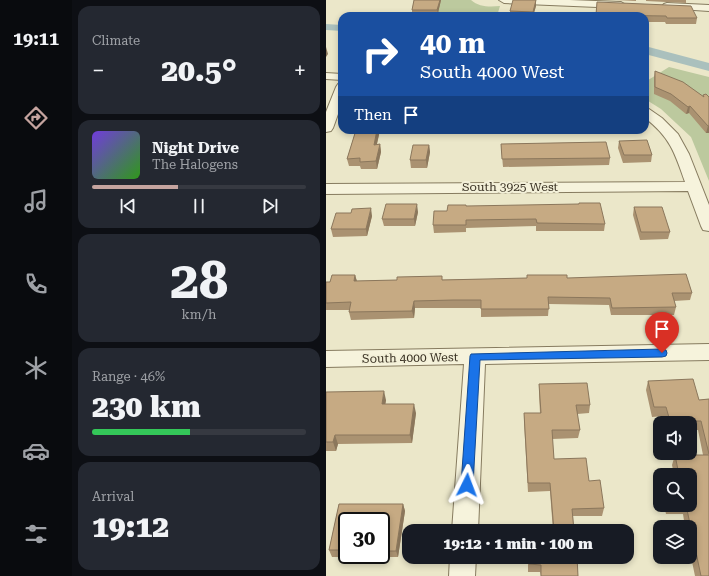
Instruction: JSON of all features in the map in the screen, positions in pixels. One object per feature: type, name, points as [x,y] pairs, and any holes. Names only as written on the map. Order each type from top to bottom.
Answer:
[{"type":"street","points":[[504,0],[570,1],[632,5]]},
{"type":"street","points":[[655,6],[709,8]]},
{"type":"street","points":[[326,76],[338,77]]},
{"type":"street","points":[[326,128],[338,97]]},
{"type":"street","points":[[649,115],[673,137],[682,154],[709,226]]},
{"type":"street","name":"South 3925 West","points":[[326,189],[694,186]]},
{"type":"street","name":"South 4000 West","points":[[326,360],[709,352]]},
{"type":"street","points":[[465,524],[475,356]]},
{"type":"street","points":[[462,576],[463,564]]},
{"type":"green space","points":[[425,0],[471,0],[484,6],[500,6],[498,12],[422,12]]},
{"type":"green space","points":[[669,67],[709,77],[709,181],[691,137],[661,109],[649,102],[649,80]]},
{"type":"building","points":[[414,0],[440,0],[437,10],[412,10]]},
{"type":"building","points":[[513,0],[536,0],[533,12],[510,11]]},
{"type":"building","points":[[597,2],[691,6],[697,18],[667,18],[666,16],[649,16],[649,12],[596,12]]},
{"type":"building","points":[[655,71],[683,82],[704,97],[703,95],[706,94],[709,97],[709,126],[690,106],[688,107],[671,94],[655,87]]},
{"type":"building","points":[[355,134],[376,134],[374,145],[380,144],[376,161],[360,162],[360,158],[347,159]]},
{"type":"building","points":[[647,140],[652,155],[624,155],[619,141]]},
{"type":"building","points":[[606,142],[610,158],[502,159],[501,144]]},
{"type":"building","points":[[413,145],[429,145],[426,160],[410,160]]},
{"type":"building","points":[[600,203],[605,224],[537,223],[536,219],[466,220],[466,225],[433,225],[434,211],[447,211],[448,205],[466,206]]},
{"type":"building","points":[[386,204],[417,204],[414,219],[382,219]]},
{"type":"building","points":[[634,207],[662,207],[670,232],[641,232]]},
{"type":"building","points":[[371,208],[366,229],[331,229],[336,213],[351,213],[352,209]]},
{"type":"building","points":[[686,274],[692,293],[672,293],[676,307],[612,308],[610,298],[548,297],[549,309],[481,309],[481,300],[453,300],[414,301],[412,311],[349,312],[351,302],[326,303],[326,282],[330,282],[332,275],[355,275],[354,281],[397,280],[397,277],[442,276],[442,280],[527,278],[527,275],[567,275],[567,278]]},
{"type":"building","points":[[693,379],[699,400],[709,399],[709,454],[701,421],[697,421],[697,416],[669,416],[666,407],[654,407],[648,381]]},
{"type":"building","points":[[587,383],[590,405],[576,405],[580,430],[552,430],[554,459],[586,458],[589,481],[600,480],[604,508],[572,509],[573,524],[553,524],[550,483],[528,483],[524,413],[541,413],[539,384]]},
{"type":"building","points":[[384,391],[382,404],[414,404],[410,435],[335,435],[333,442],[326,442],[326,392]]},
{"type":"building","points":[[697,455],[709,455],[709,576],[701,576],[697,557],[697,520],[689,520],[687,512],[697,512],[697,468],[678,468],[676,460],[697,460]]},
{"type":"building","points":[[339,504],[403,504],[396,551],[390,551],[390,512],[338,512],[338,550],[329,550]]},
{"type":"building","points":[[529,564],[577,564],[578,576],[541,576],[541,565]]},
{"type":"waterway","points":[[326,27],[338,28]]},
{"type":"waterway","points":[[649,51],[709,67]]},
{"type":"route","points":[[467,485],[475,356],[662,353]]}]
